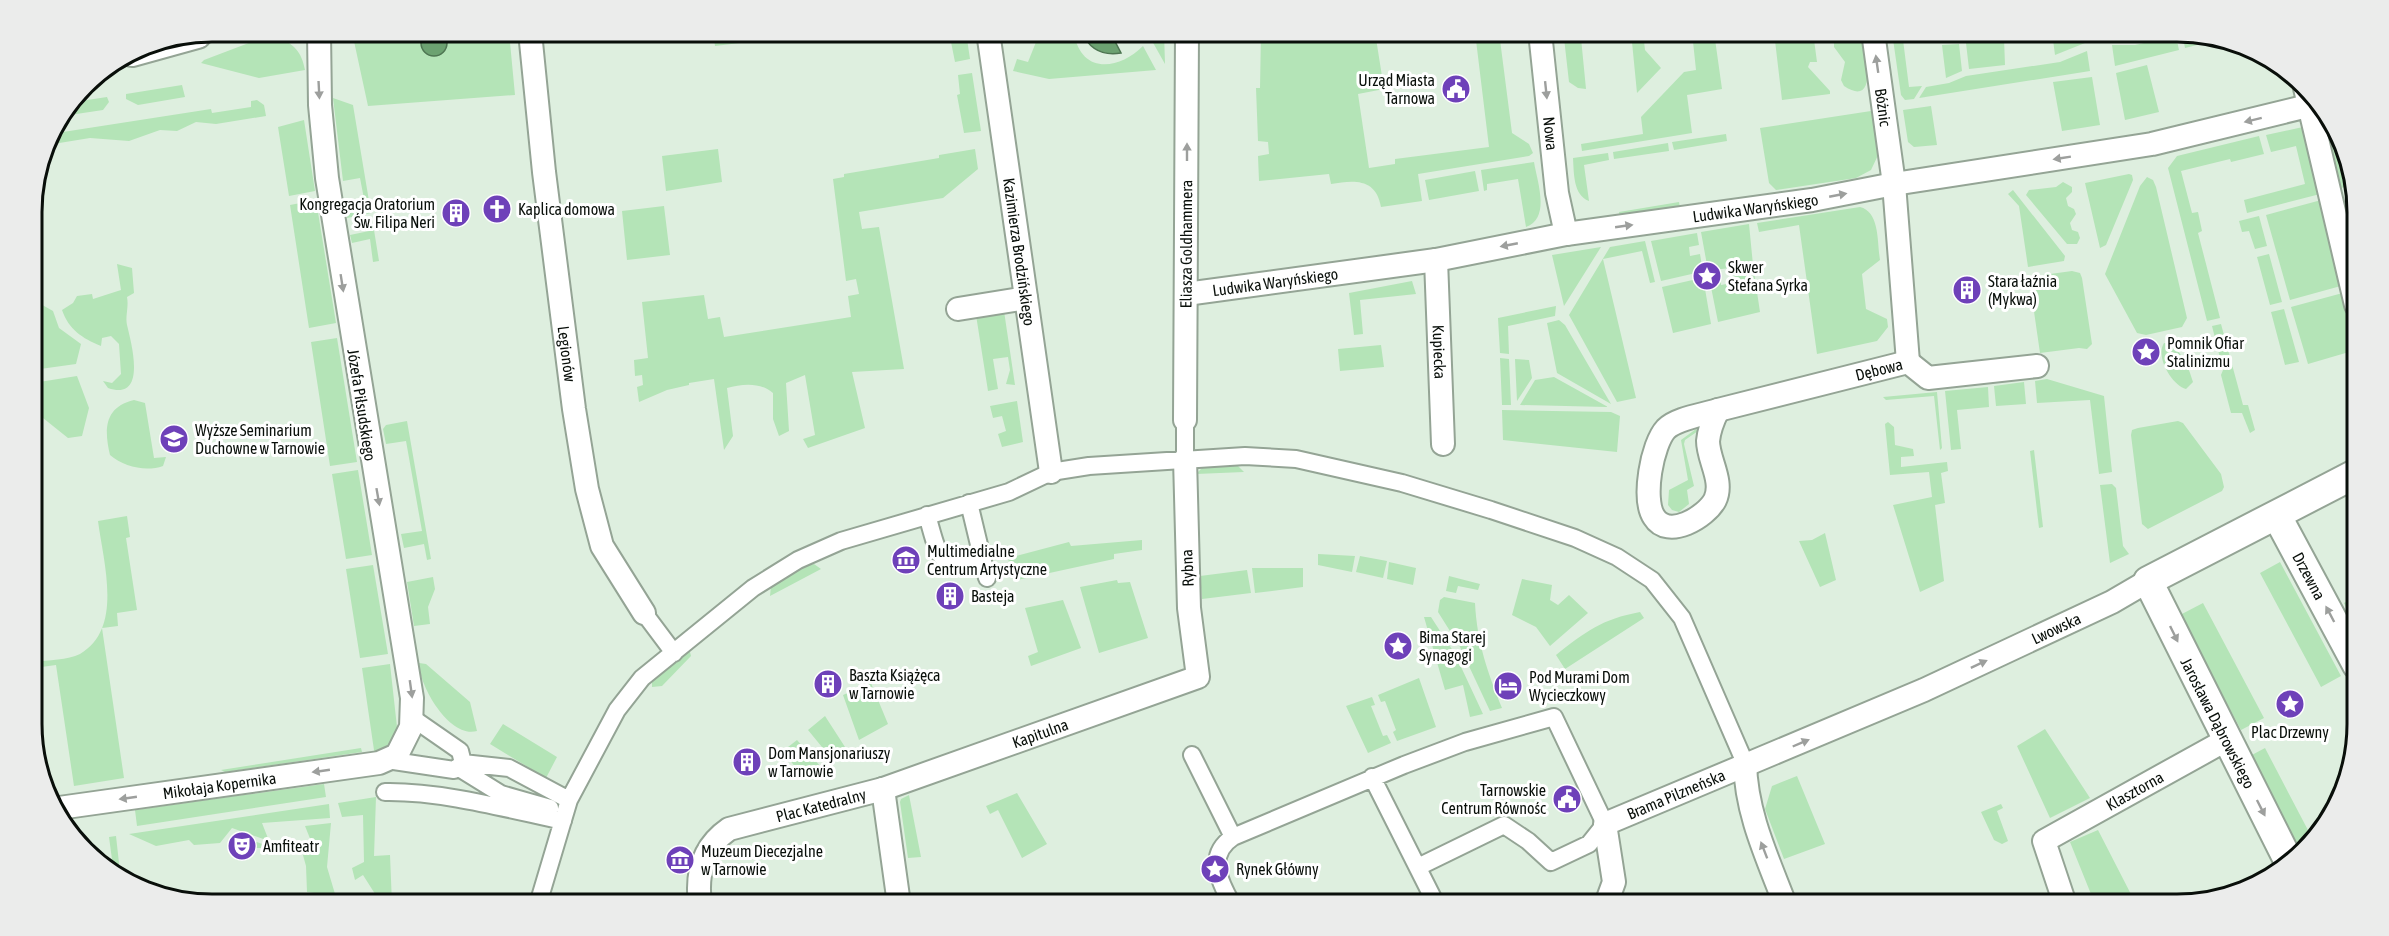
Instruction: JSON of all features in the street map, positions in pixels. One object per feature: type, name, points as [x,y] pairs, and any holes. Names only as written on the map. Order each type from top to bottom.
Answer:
[{"type":"street","name":"Józefa Piłsudskiego","points":[[318,42],[320,105],[327,178],[363,411],[412,698],[411,727],[398,755],[383,762]]},
{"type":"street","name":"Legionów","points":[[531,42],[544,172],[574,409],[587,489],[602,546],[644,614],[674,653]]},
{"type":"street","name":"Kazimierza Brodzińskiego","points":[[989,42],[1051,472]]},
{"type":"street","name":"Eliasza Goldhammera","points":[[1185,459],[1187,42]]},
{"type":"street","name":"Nowa","points":[[1541,42],[1557,194],[1566,234]]},
{"type":"street","name":"Bóżnic","points":[[1874,42],[1894,184],[1908,362]]},
{"type":"street","name":"Ludwika Waryńskiego","points":[[1186,294],[1436,260],[1566,234],[1812,200],[1894,184],[2152,144],[2305,101]]},
{"type":"street","points":[[2315,114],[2347,263]]},
{"type":"street","name":"Kupiecka","points":[[1436,260],[1443,444]]},
{"type":"street","points":[[958,309],[1026,298]]},
{"type":"street","name":"Dębowa","points":[[1718,410],[1711,426],[1708,442],[1718,481],[1716,499],[1703,514],[1692,521],[1678,526],[1662,525],[1654,517],[1649,503],[1653,459],[1657,443],[1667,428],[1718,410],[1908,362],[1928,378],[2037,366]]},
{"type":"street","points":[[541,894],[565,811],[617,710],[642,678],[753,588],[798,560],[841,541],[1017,489],[1051,472],[1089,466],[1245,456],[1296,459],[1348,469],[1532,523],[1617,557],[1652,580],[1682,618],[1745,763],[1746,792],[1754,824],[1781,894]]},
{"type":"street","name":"Rybna","points":[[1185,459],[1189,608],[1198,677]]},
{"type":"street","name":"Lwowska","points":[[1745,763],[1791,748],[1923,690],[2112,602],[2148,581],[2347,478]]},
{"type":"street","points":[[927,515],[941,557],[948,565],[986,571],[969,503]]},
{"type":"street","name":"Drzewna","points":[[2277,516],[2347,647]]},
{"type":"street","name":"Jarosława Dąbrowskiego","points":[[2148,581],[2285,855]]},
{"type":"street","name":"Kapitulna","points":[[883,789],[1198,677]]},
{"type":"street","points":[[411,717],[460,751],[461,766]]},
{"type":"street","points":[[1227,894],[1219,880],[1217,859],[1222,846],[1233,837],[1372,777],[1465,742],[1554,717],[1605,824],[1614,882],[1610,894]]},
{"type":"street","name":"Klasztorna","points":[[2062,894],[2044,841],[2226,740]]},
{"type":"street","points":[[1192,755],[1233,837]]},
{"type":"street","points":[[383,762],[454,770],[461,766],[509,768],[565,811]]},
{"type":"street","name":"Mikołaja Kopernika","points":[[65,807],[383,762]]},
{"type":"street","name":"Brama Pilzneńska","points":[[1605,824],[1745,763]]},
{"type":"street","points":[[461,766],[501,794],[565,811]]},
{"type":"street","points":[[1372,777],[1431,894]]},
{"type":"street","name":"Plac Katedralny","points":[[699,894],[705,856],[711,844],[729,829],[883,789],[898,894]]},
{"type":"street","points":[[385,792],[402,791],[500,807],[565,811]]},
{"type":"street","points":[[1418,867],[1504,825],[1528,841],[1551,862],[1589,844],[1605,824]]},
{"type":"shaded area","points":[[251,42],[288,42],[302,58],[305,70],[259,78],[201,63]]},
{"type":"shaded area","points":[[354,42],[422,42],[423,48],[430,42],[510,42],[515,95],[368,106]]},
{"type":"shaded area","points":[[421,42],[447,42],[443,52],[434,56],[425,52],[421,43]]},
{"type":"shaded area","points":[[714,42],[748,42],[715,46]]},
{"type":"shaded area","points":[[951,42],[967,42],[970,59],[955,62]]},
{"type":"shaded area","points":[[1036,42],[1077,42],[1084,55],[1101,64],[1112,64],[1123,60],[1143,46],[1156,70],[1049,79],[1013,71],[1017,59],[1028,62]]},
{"type":"shaded area","points":[[1115,42],[1121,53],[1102,52],[1088,43]]},
{"type":"shaded area","points":[[1153,42],[1164,42],[1165,64]]},
{"type":"shaded area","points":[[1261,42],[1377,42],[1384,89],[1358,94],[1369,168],[1395,164],[1395,159],[1489,147],[1476,42],[1500,42],[1512,133],[1529,144],[1533,153],[1529,156],[1418,174],[1422,201],[1381,207],[1374,191],[1369,186],[1356,182],[1331,184],[1329,174],[1259,181],[1258,156],[1269,154],[1268,142],[1258,141],[1256,88],[1260,88]]},
{"type":"shaded area","points":[[1564,42],[1581,42],[1586,89],[1578,88],[1569,82]]},
{"type":"shaded area","points":[[1632,42],[1644,42],[1645,50],[1661,68],[1637,93]]},
{"type":"shaded area","points":[[1693,42],[1715,42],[1722,89],[1687,95],[1692,133],[1582,151],[1581,144],[1643,134],[1641,117],[1684,72],[1696,70]]},
{"type":"shaded area","points":[[1775,42],[1814,42],[1817,62],[1810,62],[1808,67],[1830,91],[1830,94],[1782,100]]},
{"type":"shaded area","points":[[1834,42],[1864,42],[1868,74],[1862,90],[1855,91],[1844,86],[1841,80],[1845,62],[1834,47]]},
{"type":"shaded area","points":[[1893,42],[1903,42],[1909,87],[1922,86],[1914,99],[1905,100],[1901,95]]},
{"type":"shaded area","points":[[2004,42],[2005,65],[1969,69],[1966,43]]},
{"type":"shaded area","points":[[2053,42],[2085,42],[2085,43],[2055,55]]},
{"type":"shaded area","points":[[2149,42],[2177,42],[2179,50],[2115,66],[2112,45],[2135,45]]},
{"type":"shaded area","points":[[2184,42],[2202,44],[2185,48]]},
{"type":"shaded area","points":[[1959,44],[1962,71],[1946,78],[1942,45]]},
{"type":"shaded area","points":[[2087,51],[2090,71],[1919,98],[1926,87],[1949,83],[1966,76],[2060,62]]},
{"type":"shaded area","points":[[2147,65],[2159,112],[2125,120],[2116,73]]},
{"type":"shaded area","points":[[972,73],[981,131],[964,133],[957,95],[960,94],[958,75]]},
{"type":"shaded area","points":[[2092,77],[2100,125],[2062,131],[2053,82]]},
{"type":"shaded area","points":[[182,85],[185,97],[138,105],[126,99],[126,94]]},
{"type":"shaded area","points":[[107,97],[109,102],[103,110],[74,114],[84,101]]},
{"type":"shaded area","points":[[333,98],[353,105],[371,213],[347,218],[346,208],[365,204],[360,178],[343,181]]},
{"type":"shaded area","points":[[257,100],[264,105],[266,116],[216,124],[196,122],[177,131],[160,130],[129,141],[90,138],[57,143],[62,132],[211,109],[212,113],[251,107],[251,101]]},
{"type":"shaded area","points":[[1931,106],[1937,145],[1914,147],[1908,142],[1903,110]]},
{"type":"shaded area","points":[[1871,111],[1880,151],[1871,170],[1856,178],[1776,190],[1769,183],[1760,128]]},
{"type":"shaded area","points":[[304,120],[315,191],[289,196],[278,127]]},
{"type":"shaded area","points":[[2303,127],[2324,193],[2247,213],[2244,200],[2305,184],[2296,146],[2271,152],[2266,135]]},
{"type":"shaded area","points":[[1726,134],[1727,141],[1674,150],[1672,142]]},
{"type":"shaded area","points":[[2328,135],[2341,168],[2345,187],[2341,188]]},
{"type":"shaded area","points":[[2259,136],[2264,154],[2231,162],[2230,159],[2181,171],[2192,213],[2198,212],[2202,231],[2198,233],[2220,318],[2207,321],[2168,168],[2177,156]]},
{"type":"shaded area","points":[[1668,143],[1669,151],[1614,159],[1613,152]]},
{"type":"shaded area","points":[[718,149],[722,182],[666,191],[662,156]]},
{"type":"shaded area","points":[[975,149],[978,169],[943,198],[859,212],[862,229],[879,227],[904,369],[852,372],[865,428],[808,448],[803,439],[815,435],[805,375],[786,383],[789,431],[779,436],[773,419],[773,393],[768,389],[751,385],[727,388],[733,436],[724,450],[714,379],[689,383],[689,385],[667,390],[639,402],[637,387],[643,385],[642,375],[635,376],[634,360],[648,358],[642,302],[704,295],[708,319],[720,317],[724,337],[851,317],[848,296],[859,294],[856,279],[846,281],[833,179],[844,177],[844,174],[939,158],[939,155]]},
{"type":"shaded area","points":[[1608,153],[1609,160],[1584,165],[1589,201],[1577,189],[1573,158]]},
{"type":"shaded area","points":[[1534,162],[1540,207],[1534,222],[1526,227],[1518,179],[1487,184],[1487,190],[1484,191],[1481,170]]},
{"type":"shaded area","points":[[1475,171],[1479,191],[1429,200],[1425,180]]},
{"type":"shaded area","points":[[2132,175],[2133,180],[2106,245],[2100,248],[2085,183]]},
{"type":"shaded area","points":[[2147,177],[2153,180],[2156,187],[2187,318],[2182,327],[2146,335],[2137,333],[2105,274],[2140,186]]},
{"type":"shaded area","points":[[2063,182],[2072,187],[2072,192],[2066,198],[2068,206],[2074,209],[2076,214],[2070,223],[2072,230],[2078,232],[2080,238],[2077,244],[2067,244],[2026,195],[2029,190],[2056,187]]},
{"type":"shaded area","points":[[2013,190],[2065,256],[2064,261],[2028,267],[2019,206],[2008,194]]},
{"type":"shaded area","points":[[2325,199],[2347,284],[2290,300],[2266,215]]},
{"type":"shaded area","points":[[316,200],[336,323],[309,328],[290,205]]},
{"type":"shaded area","points":[[1679,202],[1680,208],[1620,218],[1619,212]]},
{"type":"shaded area","points":[[664,206],[670,255],[627,260],[622,211]]},
{"type":"shaded area","points":[[1860,207],[1871,215],[1874,221],[1880,260],[1862,274],[1866,309],[1887,319],[1888,327],[1877,341],[1817,354],[1799,225],[1759,232],[1757,223]]},
{"type":"shaded area","points":[[2259,216],[2267,246],[2255,249],[2249,231],[2242,232],[2239,221]]},
{"type":"shaded area","points":[[1749,224],[1753,265],[1714,270],[1707,265],[1701,232]]},
{"type":"shaded area","points":[[374,230],[379,261],[373,262],[370,239],[352,243],[350,235]]},
{"type":"shaded area","points":[[1697,233],[1699,245],[1689,247],[1690,256],[1700,254],[1702,266],[1696,273],[1661,281],[1651,241]]},
{"type":"shaded area","points":[[1645,241],[1655,282],[1650,283],[1642,251],[1603,259],[1636,398],[1617,402],[1569,315],[1610,247]]},
{"type":"shaded area","points":[[1601,247],[1564,306],[1552,255]]},
{"type":"shaded area","points":[[2269,254],[2282,302],[2270,305],[2257,257]]},
{"type":"shaded area","points":[[117,264],[132,268],[134,293],[127,297],[126,318],[133,356],[133,379],[128,386],[120,390],[108,388],[103,381],[112,383],[121,374],[119,344],[111,336],[102,338],[101,346],[88,340],[72,328],[62,310],[73,303],[77,296],[92,294],[93,299],[121,290]]},
{"type":"shaded area","points":[[2072,271],[2080,273],[2082,278],[2092,344],[2087,349],[2040,353],[2029,277]]},
{"type":"shaded area","points":[[1754,272],[1760,312],[1718,322],[1710,282],[1720,276],[1721,285],[1732,283],[1731,275]]},
{"type":"shaded area","points":[[1697,279],[1704,283],[1711,324],[1673,333],[1662,287]]},
{"type":"shaded area","points":[[1412,281],[1416,294],[1360,300],[1363,334],[1354,335],[1349,293]]},
{"type":"shaded area","points":[[2347,292],[2347,353],[2308,364],[2291,307]]},
{"type":"shaded area","points":[[42,305],[53,311],[59,328],[81,344],[76,364],[42,369]]},
{"type":"shaded area","points":[[1556,306],[1555,316],[1508,326],[1509,354],[1500,353],[1498,318]]},
{"type":"shaded area","points":[[2284,309],[2299,362],[2285,365],[2271,312]]},
{"type":"shaded area","points":[[1004,311],[1015,385],[1006,384],[1010,370],[1008,357],[993,359],[998,389],[988,391],[976,315]]},
{"type":"shaded area","points":[[1559,320],[1565,325],[1611,404],[1557,373],[1547,323]]},
{"type":"shaded area","points":[[2221,324],[2243,405],[2248,405],[2255,430],[2250,433],[2242,413],[2231,413],[2212,326]]},
{"type":"shaded area","points":[[337,338],[357,462],[330,466],[311,342]]},
{"type":"shaded area","points":[[2164,343],[2175,348],[2186,364],[2193,382],[2186,389],[2175,382],[2166,370],[2162,356]]},
{"type":"shaded area","points":[[1381,345],[1384,367],[1340,371],[1338,349]]},
{"type":"shaded area","points":[[1500,358],[1509,359],[1511,405],[1502,405]]},
{"type":"shaded area","points":[[1515,359],[1529,360],[1532,378],[1517,401]]},
{"type":"shaded area","points":[[77,376],[89,408],[82,436],[68,438],[42,417],[42,382]]},
{"type":"shaded area","points":[[1554,377],[1608,407],[1520,405],[1535,380]]},
{"type":"shaded area","points":[[2047,379],[2104,396],[2112,472],[2099,474],[2090,400],[2037,403],[2035,381]]},
{"type":"shaded area","points":[[2024,382],[2026,404],[1996,406],[1994,386]]},
{"type":"shaded area","points":[[1988,387],[1989,407],[1957,410],[1961,449],[1951,450],[1945,391]]},
{"type":"shaded area","points":[[1937,392],[1942,448],[1940,450],[1934,396],[1886,400],[1883,397]]},
{"type":"shaded area","points":[[134,400],[145,403],[154,458],[166,457],[163,466],[135,467],[122,463],[110,455],[107,437],[108,421],[117,408]]},
{"type":"shaded area","points":[[1017,401],[1023,442],[1002,447],[998,434],[1006,431],[1002,416],[993,418],[990,406]]},
{"type":"shaded area","points":[[1502,410],[1611,412],[1620,416],[1617,452],[1503,440]]},
{"type":"shaded area","points":[[407,421],[431,559],[427,560],[424,544],[404,548],[401,534],[422,531],[406,441],[386,444],[383,429],[386,425]]},
{"type":"shaded area","points":[[2178,421],[2183,423],[2221,474],[2224,487],[2222,491],[2148,529],[2142,524],[2132,430]]},
{"type":"shaded area","points":[[1888,422],[1894,427],[1895,445],[1913,449],[1914,456],[1901,457],[1901,467],[1947,462],[1948,471],[1941,473],[1945,503],[1935,505],[1944,581],[1920,592],[1893,505],[1932,497],[1929,472],[1890,475],[1885,424]]},
{"type":"shaded area","points":[[1696,429],[1698,431],[1685,440],[1684,444],[1694,486],[1687,490],[1689,504],[1679,512],[1672,510],[1668,505],[1669,490],[1688,480],[1681,440]]},
{"type":"shaded area","points":[[2034,450],[2043,527],[2039,528],[2030,451]]},
{"type":"shaded area","points":[[1236,464],[1244,472],[1196,474],[1204,466]]},
{"type":"shaded area","points":[[358,470],[372,555],[346,559],[332,474]]},
{"type":"shaded area","points":[[2112,484],[2116,488],[2123,546],[2129,554],[2110,563],[2100,485]]},
{"type":"shaded area","points":[[127,516],[130,537],[126,538],[137,610],[117,613],[118,626],[102,628],[107,593],[98,521]]},
{"type":"shaded area","points":[[1825,533],[1836,580],[1820,587],[1799,541],[1812,540]]},
{"type":"shaded area","points":[[1142,540],[1142,550],[1114,554],[1114,559],[1013,581],[1008,558],[1069,542],[1071,546]]},
{"type":"shaded area","points":[[1318,554],[1355,556],[1352,572],[1318,565]]},
{"type":"shaded area","points":[[1360,556],[1387,561],[1383,578],[1356,572]]},
{"type":"shaded area","points":[[1389,562],[1416,568],[1413,585],[1387,579]]},
{"type":"shaded area","points":[[2280,562],[2341,676],[2321,687],[2260,573]]},
{"type":"shaded area","points":[[814,564],[821,569],[770,596],[771,586],[803,566]]},
{"type":"shaded area","points":[[373,565],[388,654],[360,658],[346,569]]},
{"type":"shaded area","points":[[1252,568],[1303,568],[1303,587],[1255,593]]},
{"type":"shaded area","points":[[1247,570],[1251,593],[1202,599],[1200,576]]},
{"type":"shaded area","points":[[1449,576],[1480,584],[1478,590],[1458,586],[1456,593],[1446,591]]},
{"type":"shaded area","points":[[433,577],[435,589],[428,607],[430,624],[414,626],[407,582]]},
{"type":"shaded area","points":[[1522,579],[1552,585],[1550,600],[1558,605],[1569,595],[1588,613],[1550,646],[1536,627],[1512,615]]},
{"type":"shaded area","points":[[1117,580],[1118,583],[1130,582],[1148,638],[1099,653],[1080,587]]},
{"type":"shaded area","points":[[1444,597],[1475,603],[1484,657],[1502,708],[1490,711],[1460,647],[1438,612],[1440,600]]},
{"type":"shaded area","points":[[1063,600],[1081,648],[1031,666],[1028,656],[1038,652],[1025,608]]},
{"type":"shaded area","points":[[2203,603],[2264,718],[2241,730],[2180,615]]},
{"type":"shaded area","points":[[1640,612],[1644,618],[1565,669],[1556,655],[1604,623]]},
{"type":"shaded area","points":[[1424,617],[1431,617],[1455,654],[1483,714],[1470,717],[1463,685],[1445,690]]},
{"type":"shaded area","points":[[102,628],[124,778],[74,786],[56,665],[42,667],[42,661],[75,656],[94,643]]},
{"type":"shaded area","points":[[689,648],[691,656],[662,686],[652,687],[652,679]]},
{"type":"shaded area","points":[[419,663],[426,664],[470,702],[477,731],[467,731],[457,727],[438,709],[424,684]]},
{"type":"shaded area","points":[[390,664],[398,736],[394,744],[375,757],[362,668]]},
{"type":"shaded area","points":[[1419,678],[1436,727],[1397,741],[1393,732],[1396,730],[1385,701],[1381,702],[1378,695]]},
{"type":"shaded area","points":[[871,683],[888,724],[859,740],[843,695]]},
{"type":"shaded area","points":[[1372,697],[1375,705],[1371,706],[1383,736],[1387,735],[1391,743],[1368,753],[1346,706]]},
{"type":"shaded area","points":[[825,716],[845,747],[831,758],[808,730]]},
{"type":"shaded area","points":[[503,724],[557,757],[546,778],[490,744]]},
{"type":"shaded area","points":[[2045,729],[2090,798],[2050,818],[2017,746]]},
{"type":"shaded area","points":[[797,740],[821,767],[805,780],[783,751]]},
{"type":"shaded area","points":[[361,748],[362,752],[225,772],[221,770]]},
{"type":"shaded area","points":[[2265,748],[2308,831],[2296,845],[2250,756]]},
{"type":"shaded area","points":[[1797,776],[1825,844],[1784,859],[1765,809],[1772,786]]},
{"type":"shaded area","points":[[324,784],[326,797],[137,826],[135,810]]},
{"type":"shaded area","points":[[1017,793],[1047,844],[1022,858],[998,810],[990,814],[986,806]]},
{"type":"shaded area","points":[[909,795],[921,857],[908,858],[900,802]]},
{"type":"shaded area","points":[[376,797],[374,856],[390,855],[392,894],[375,894],[363,875],[355,880],[352,868],[364,862],[363,815],[342,817],[338,803]]},
{"type":"shaded area","points":[[329,804],[330,818],[262,823],[269,841],[232,828],[220,843],[194,845],[189,840],[156,846],[129,834]]},
{"type":"shaded area","points":[[2001,804],[2003,808],[1997,811],[2008,841],[2002,844],[1994,840],[1981,812]]},
{"type":"shaded area","points":[[331,823],[327,867],[335,894],[307,892],[306,866],[301,848],[313,846],[305,826]]},
{"type":"shaded area","points":[[2098,830],[2131,894],[2091,894],[2070,842]]},
{"type":"shaded area","points":[[234,834],[265,845],[267,848],[256,848],[248,855],[227,846]]},
{"type":"shaded area","points":[[116,836],[119,866],[112,861],[109,837]]},
{"type":"place","name":"Urząd Miasta Tarnowa","points":[[1456,89]]},
{"type":"place","name":"Kaplica domowa","points":[[497,209]]},
{"type":"place","name":"Kongregacja Oratorium Św. Filipa Neri","points":[[456,213]]},
{"type":"place","name":"Skwer Stefana Syrka","points":[[1707,276]]},
{"type":"place","name":"Stara łaźnia (Mykwa)","points":[[1967,290]]},
{"type":"place","name":"Pomnik Ofiar Stalinizmu","points":[[2146,352]]},
{"type":"place","name":"Wyższe Seminarium Duchowne w Tarnowie","points":[[174,439]]},
{"type":"place","name":"Multimedialne Centrum Artystyczne","points":[[906,560]]},
{"type":"place","name":"Basteja","points":[[950,596]]},
{"type":"place","name":"Bima Starej Synagogi","points":[[1398,646]]},
{"type":"place","name":"Baszta Książęca w Tarnowie","points":[[828,684]]},
{"type":"place","name":"Pod Murami Dom Wycieczkowy","points":[[1508,686]]},
{"type":"place","name":"Plac Drzewny","points":[[2290,704]]},
{"type":"place","name":"Dom Mansjonariuszy w Tarnowie","points":[[747,762]]},
{"type":"place","name":"Tarnowskie Centrum Równośc","points":[[1567,799]]},
{"type":"place","name":"Amfiteatr","points":[[242,846]]},
{"type":"place","name":"Muzeum Diecezjalne w Tarnowie","points":[[680,860]]},
{"type":"place","name":"Rynek Główny","points":[[1215,869]]}]
